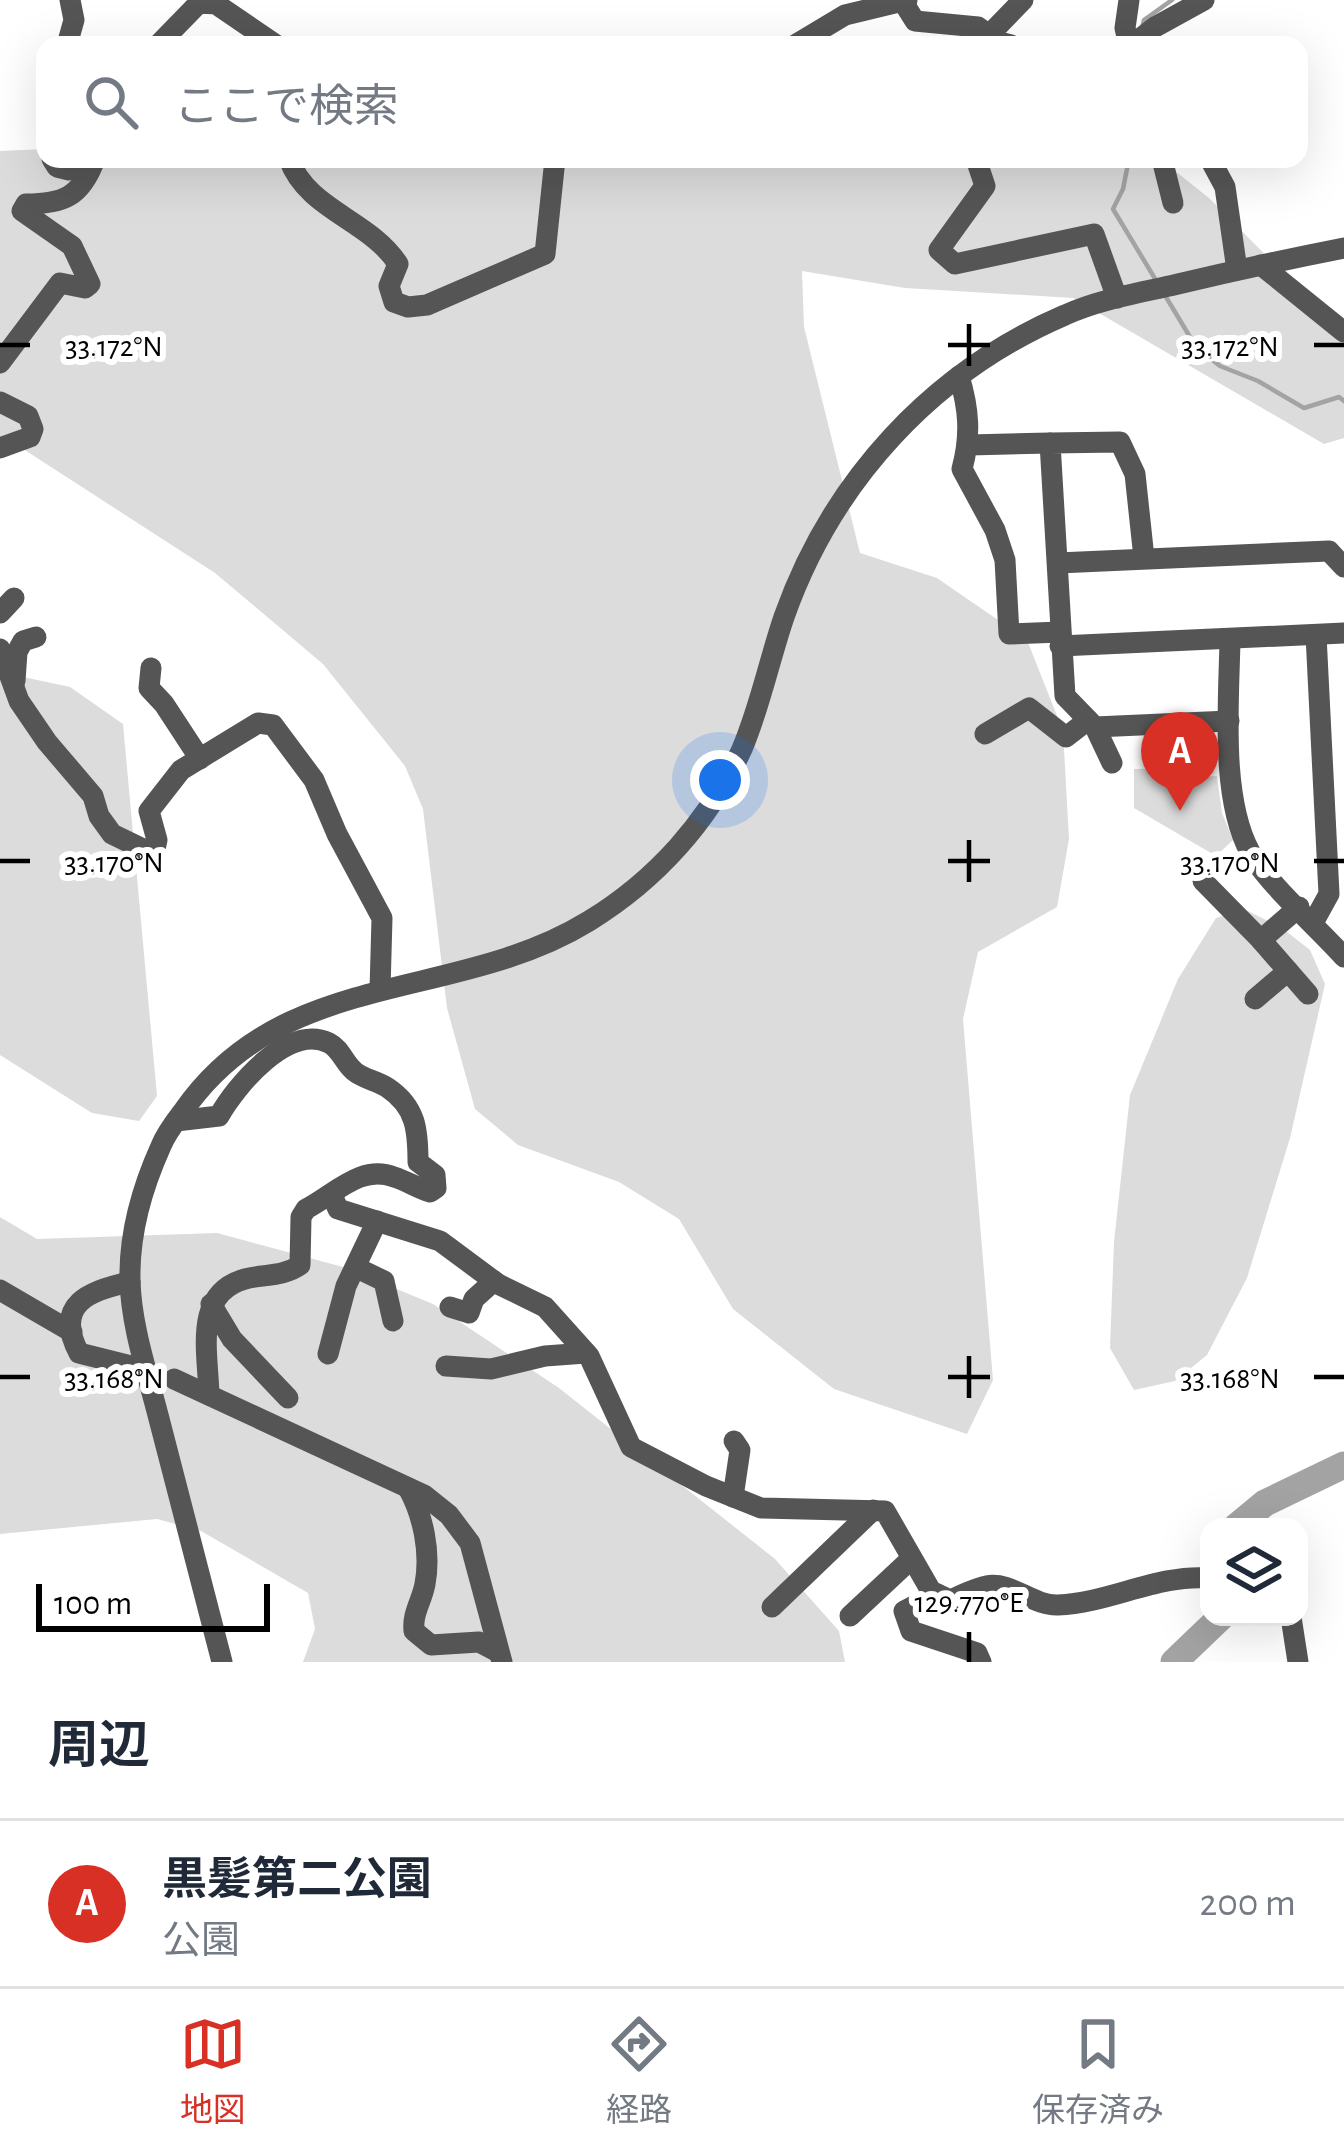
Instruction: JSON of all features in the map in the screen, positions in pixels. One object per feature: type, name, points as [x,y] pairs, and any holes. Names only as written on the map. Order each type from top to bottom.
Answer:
[{"type":"street","points":[[70,0],[74,20],[70,36]]},
{"type":"street","points":[[1007,36],[1023,0]]},
{"type":"street","points":[[1129,0],[1125,28],[1133,36]]},
{"type":"street","points":[[1144,36],[1204,0]]},
{"type":"street","points":[[810,36],[845,15],[905,1],[915,21],[978,27],[994,36]]},
{"type":"street","points":[[167,36],[200,3],[216,4],[263,36]]},
{"type":"street","points":[[0,363],[60,283],[85,288],[90,284],[72,246],[22,211],[26,204],[56,204],[68,197],[89,168]]},
{"type":"street","points":[[292,168],[319,200],[391,253],[398,264],[389,286],[394,302],[408,307],[427,305],[545,254],[554,168]]},
{"type":"street","points":[[979,168],[985,186],[940,250],[955,264],[1094,234],[1120,298]]},
{"type":"street","points":[[1164,168],[1173,203]]},
{"type":"street","points":[[1215,168],[1226,188],[1238,270]]},
{"type":"street","points":[[222,1662],[140,1341],[130,1282],[141,1196],[163,1139],[201,1085],[234,1055],[294,1017],[548,942],[652,875],[710,807],[742,748],[784,616],[810,554],[841,500],[872,456],[959,376],[1069,313],[1344,248]]},
{"type":"street","points":[[1261,265],[1344,332]]},
{"type":"street","points":[[959,376],[970,413],[962,469],[995,530],[1005,560],[1009,634],[1060,639],[1230,639],[1344,633]]},
{"type":"street","points":[[0,402],[28,416],[33,429],[30,437],[0,448]]},
{"type":"street","points":[[969,445],[1120,442],[1136,474],[1144,558]]},
{"type":"street","points":[[1050,443],[1065,697],[1091,724],[1112,763]]},
{"type":"street","points":[[1058,563],[1329,551],[1344,567]]},
{"type":"street","points":[[1261,940],[1336,893],[1316,635]]},
{"type":"street","points":[[14,688],[17,652],[22,641],[36,637]]},
{"type":"street","points":[[1230,639],[1229,721],[1236,820],[1252,856],[1344,957]]},
{"type":"street","points":[[0,649],[14,688],[47,742],[93,796],[99,816],[112,834],[145,850],[155,850],[157,840],[149,811],[181,770],[258,723],[273,725],[314,780],[382,918],[380,990]]},
{"type":"street","points":[[152,668],[149,688],[200,759]]},
{"type":"street","points":[[985,734],[1029,708],[1066,737],[1091,724],[1229,721]]},
{"type":"street","points":[[1203,881],[1308,994]]},
{"type":"street","points":[[1255,999],[1288,971]]},
{"type":"street","points":[[176,1121],[219,1116],[234,1090],[262,1062],[289,1046],[317,1039],[334,1046],[353,1071],[387,1087],[411,1108],[418,1133],[418,1162],[435,1175],[436,1188],[430,1192],[392,1175],[370,1172],[306,1209],[301,1217],[300,1264],[291,1271],[244,1279],[223,1288],[207,1318],[209,1395]]},
{"type":"street","points":[[332,1196],[338,1209],[440,1241],[494,1281],[545,1306],[586,1352],[631,1448],[761,1508],[885,1511],[931,1591],[950,1600],[987,1586],[1007,1587],[1043,1605],[1064,1605],[1170,1580],[1200,1578]]},
{"type":"street","points":[[328,1354],[346,1286],[377,1221]]},
{"type":"street","points":[[357,1268],[385,1281],[392,1321]]},
{"type":"street","points":[[450,1307],[469,1312],[474,1299],[494,1281]]},
{"type":"street","points":[[130,1282],[97,1288],[79,1300],[71,1314],[79,1352],[131,1366]]},
{"type":"street","points":[[0,1290],[73,1332]]},
{"type":"street","points":[[211,1304],[232,1340],[288,1398]]},
{"type":"street","points":[[446,1366],[491,1369],[586,1352]]},
{"type":"street","points":[[174,1379],[408,1488],[449,1515],[470,1543],[500,1657]]},
{"type":"street","points":[[733,1497],[740,1450],[734,1441]]},
{"type":"street","points":[[408,1488],[419,1509],[427,1568],[412,1617],[414,1631],[431,1645],[479,1642],[500,1657]]},
{"type":"street","points":[[772,1607],[873,1510]]},
{"type":"street","points":[[850,1616],[911,1559]]},
{"type":"street","points":[[937,1594],[904,1610],[911,1631],[977,1650]]},
{"type":"street","points":[[1292,1626],[1298,1662]]},
{"type":"shaded area","points":[[36,149],[36,168],[1171,168],[1209,198],[1344,334],[1344,438],[1324,444],[1073,298],[905,288],[802,271],[804,327],[860,553],[937,578],[1027,640],[1063,731],[1069,839],[1057,907],[978,952],[963,1019],[993,1380],[967,1434],[834,1389],[733,1309],[679,1219],[619,1182],[518,1145],[475,1109],[447,1008],[423,809],[405,766],[323,664],[215,573],[17,445],[0,445],[0,151]]},
{"type":"shaded area","points":[[0,672],[70,687],[123,724],[157,1096],[139,1121],[92,1113],[0,1055]]},
{"type":"shaded area","points":[[1188,768],[1197,777],[1217,776],[1222,813],[1233,840],[1216,856],[1134,808],[1134,769]]},
{"type":"shaded area","points":[[1244,909],[1282,928],[1310,950],[1325,984],[1290,1138],[1247,1278],[1207,1355],[1175,1381],[1134,1390],[1110,1348],[1114,1242],[1130,1095],[1178,979],[1216,918]]},
{"type":"shaded area","points":[[0,1217],[37,1239],[217,1233],[343,1267],[433,1304],[559,1388],[775,1559],[839,1631],[845,1662],[303,1662],[315,1629],[308,1593],[201,1531],[157,1519],[0,1534]]},
{"type":"waterway","points":[[1142,28],[1144,20],[1172,0]]},
{"type":"waterway","points":[[1127,168],[1113,209],[1157,282]]},
{"type":"waterway","points":[[1166,297],[1196,347],[1220,366],[1304,408],[1339,397],[1344,401]]},
{"type":"waterway","points":[[1247,1518],[1265,1503],[1344,1465]]},
{"type":"waterway","points":[[1174,1662],[1212,1626]]},
{"type":"place","name":"黒髪第二公園","points":[[1180,811]]}]
